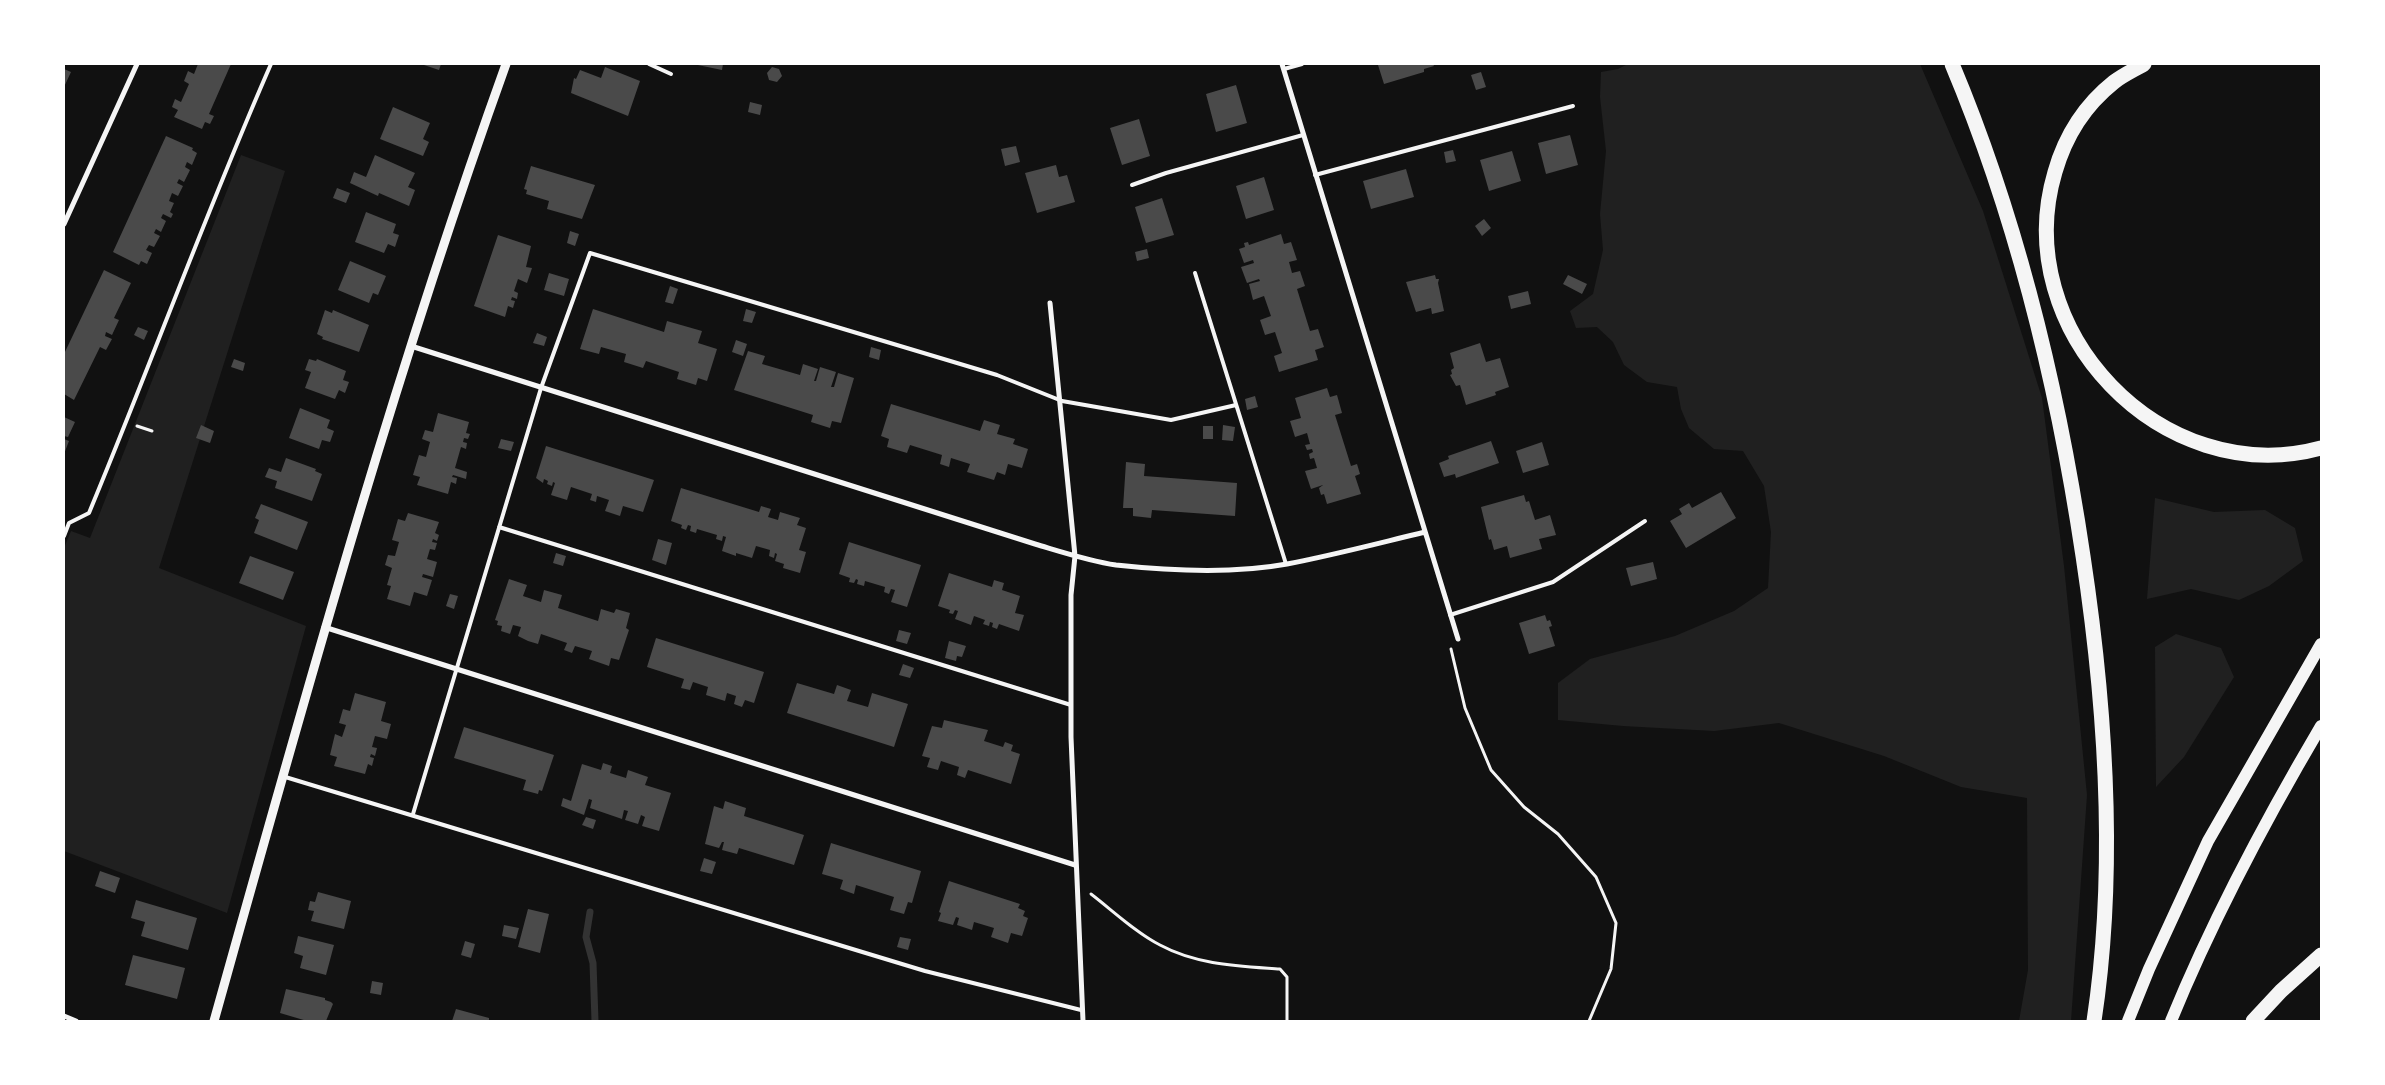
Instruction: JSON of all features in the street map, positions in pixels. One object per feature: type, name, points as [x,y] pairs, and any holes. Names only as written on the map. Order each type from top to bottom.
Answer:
[{"type":"highway","points":[[1952,64],[1991,165],[2040,333],[2075,498],[2098,658],[2106,818],[2101,975],[2094,1021]]},
{"type":"highway","points":[[2144,64],[2115,81],[2091,104],[2073,129],[2059,157],[2048,193],[2047,263],[2056,296],[2072,336],[2095,369],[2125,400],[2155,422],[2190,439],[2224,450],[2260,455],[2300,454],[2321,448]]},
{"type":"highway","points":[[2253,1021],[2281,991],[2321,955]]},
{"type":"main road","points":[[2128,1021],[2149,969],[2208,841],[2321,644]]},
{"type":"main road","points":[[2171,1021],[2185,987],[2246,859],[2321,726]]},
{"type":"street","points":[[64,224],[137,64]]},
{"type":"street","points":[[214,1021],[324,627],[410,346],[506,64]]},
{"type":"street","points":[[1283,67],[1458,639]]},
{"type":"street","points":[[1050,303],[1062,401],[1076,556],[1071,595],[1071,705],[1075,865],[1083,1021]]},
{"type":"street","points":[[410,346],[1076,556],[1115,565],[1186,569],[1236,569],[1286,564],[1425,532]]},
{"type":"street","points":[[324,627],[1075,865]]},
{"type":"street","points":[[64,1016],[76,1021]]},
{"type":"lane","points":[[64,536],[69,523],[89,513],[127,422],[237,142],[271,64]]},
{"type":"lane","points":[[649,64],[671,74]]},
{"type":"lane","points":[[1283,67],[1302,64]]},
{"type":"lane","points":[[1315,175],[1573,106]]},
{"type":"lane","points":[[1132,185],[1166,173],[1303,135]]},
{"type":"lane","points":[[413,814],[541,388],[590,253],[997,375],[1062,401],[1171,420],[1236,405]]},
{"type":"lane","points":[[1195,273],[1286,564]]},
{"type":"lane","points":[[1450,615],[1553,582],[1644,521]]},
{"type":"lane","points":[[500,527],[1071,705]]},
{"type":"lane","points":[[282,776],[413,814],[925,971],[1081,1010]]},
{"type":"path","points":[[1448,642],[1465,708],[1491,770],[1524,807],[1558,834],[1596,876],[1616,923],[1611,969],[1589,1021]]},
{"type":"path","points":[[1091,894],[1158,945],[1191,959],[1233,966],[1280,969],[1287,977],[1286,1021]]},
{"type":"shaded area","points":[[1628,64],[1920,64],[1983,211],[2042,398],[2064,566],[2087,795],[2071,1021],[2019,1021],[2028,970],[2027,798],[1961,787],[1884,756],[1779,723],[1714,731],[1558,720],[1558,683],[1590,659],[1675,636],[1734,611],[1768,588],[1771,532],[1764,486],[1743,451],[1714,449],[1689,428],[1681,409],[1677,387],[1647,382],[1624,365],[1613,342],[1597,327],[1576,328],[1570,311],[1593,294],[1603,250],[1600,214],[1606,151],[1600,97],[1601,72],[1618,69]]},
{"type":"shaded area","points":[[241,155],[285,171],[159,568],[306,626],[227,913],[64,851],[64,548],[71,531],[90,538]]},
{"type":"shaded area","points":[[2155,498],[2214,512],[2265,510],[2295,528],[2303,561],[2269,586],[2239,600],[2191,589],[2147,599]]},
{"type":"shaded area","points":[[2176,634],[2221,648],[2234,677],[2184,757],[2156,787],[2155,647]]},
{"type":"building","points":[[198,64],[231,64],[209,114],[214,116],[210,124],[205,122],[202,129],[174,117],[178,110],[172,107],[175,99],[181,102],[189,84],[184,81],[188,71],[194,74]]},
{"type":"building","points":[[421,64],[441,64],[439,70]]},
{"type":"building","points":[[693,64],[723,64],[722,70]]},
{"type":"building","points":[[1433,64],[1434,66],[1424,69],[1424,72],[1384,84],[1378,65]]},
{"type":"building","points":[[605,67],[640,81],[628,116],[571,93],[574,78],[576,79],[580,70],[601,78]]},
{"type":"building","points":[[772,67],[779,69],[782,76],[777,82],[769,80],[767,73]]},
{"type":"building","points":[[64,69],[71,72],[64,87]]},
{"type":"building","points":[[1481,72],[1486,87],[1476,90],[1471,75]]},
{"type":"building","points":[[1236,85],[1247,123],[1216,132],[1206,94]]},
{"type":"building","points":[[750,102],[762,105],[760,115],[748,112]]},
{"type":"building","points":[[393,107],[430,123],[423,139],[429,142],[423,156],[380,139]]},
{"type":"building","points":[[1139,119],[1150,156],[1122,165],[1110,128]]},
{"type":"building","points":[[1570,135],[1578,165],[1546,174],[1538,143]]},
{"type":"building","points":[[166,136],[193,148],[192,150],[197,153],[192,165],[187,162],[185,167],[190,170],[184,182],[179,179],[177,183],[183,186],[178,196],[172,193],[169,201],[174,203],[170,212],[173,214],[171,218],[163,214],[161,218],[166,221],[161,232],[156,229],[154,233],[160,236],[154,247],[149,245],[146,250],[152,253],[147,264],[141,261],[139,265],[113,252]]},
{"type":"building","points":[[1016,146],[1020,162],[1005,166],[1001,149]]},
{"type":"building","points":[[1453,150],[1456,161],[1446,163],[1444,152]]},
{"type":"building","points":[[1512,151],[1521,181],[1489,191],[1480,160]]},
{"type":"building","points":[[375,155],[415,173],[408,187],[415,190],[409,206],[379,193],[378,196],[350,183],[354,172],[366,177]]},
{"type":"building","points":[[1056,165],[1059,177],[1067,175],[1075,202],[1037,213],[1025,173]]},
{"type":"building","points":[[531,166],[595,185],[582,219],[547,209],[549,201],[526,194],[527,190],[524,189]]},
{"type":"building","points":[[1406,169],[1414,197],[1371,209],[1363,181]]},
{"type":"building","points":[[1264,177],[1274,210],[1246,219],[1236,186]]},
{"type":"building","points":[[337,188],[350,193],[346,203],[333,198]]},
{"type":"building","points":[[1162,198],[1174,235],[1146,243],[1135,207]]},
{"type":"building","points":[[366,212],[396,224],[393,233],[399,235],[395,247],[388,244],[384,253],[355,242]]},
{"type":"building","points":[[1484,219],[1491,228],[1482,236],[1475,226]]},
{"type":"building","points":[[570,231],[579,234],[575,246],[567,243]]},
{"type":"building","points":[[1281,234],[1284,244],[1291,242],[1297,260],[1289,262],[1292,273],[1300,271],[1305,286],[1297,289],[1310,331],[1318,329],[1324,347],[1315,350],[1318,360],[1279,372],[1274,356],[1282,353],[1275,332],[1265,335],[1260,320],[1271,316],[1264,296],[1253,300],[1249,284],[1260,281],[1259,279],[1247,283],[1241,267],[1254,263],[1253,260],[1244,263],[1239,249],[1245,247],[1244,243],[1248,242],[1249,245]]},
{"type":"building","points":[[498,235],[531,246],[526,267],[532,268],[527,283],[518,279],[514,291],[518,293],[517,299],[512,297],[511,300],[515,301],[513,308],[508,306],[505,317],[474,306]]},
{"type":"building","points":[[1147,249],[1149,258],[1137,261],[1135,252]]},
{"type":"building","points":[[350,261],[386,276],[378,295],[373,293],[369,303],[338,290]]},
{"type":"building","points":[[104,270],[131,283],[114,318],[119,320],[112,335],[106,332],[105,336],[112,339],[106,350],[100,347],[74,400],[64,394],[64,354]]},
{"type":"building","points":[[549,273],[569,279],[564,296],[544,290]]},
{"type":"building","points":[[1435,275],[1436,279],[1439,279],[1438,283],[1444,311],[1432,314],[1431,308],[1416,312],[1406,282]]},
{"type":"building","points":[[1568,275],[1587,284],[1582,294],[1563,284]]},
{"type":"building","points":[[670,286],[678,289],[673,304],[665,302]]},
{"type":"building","points":[[1528,291],[1531,304],[1511,309],[1508,296]]},
{"type":"building","points":[[593,309],[664,332],[667,321],[702,331],[698,343],[717,349],[707,381],[698,378],[696,385],[677,379],[679,372],[646,361],[643,368],[624,362],[626,354],[601,347],[599,354],[580,349]]},
{"type":"building","points":[[746,309],[756,312],[752,323],[743,321]]},
{"type":"building","points":[[325,310],[332,313],[333,310],[369,325],[359,352],[322,339],[323,337],[317,334]]},
{"type":"building","points":[[138,327],[148,331],[144,340],[134,335]]},
{"type":"building","points":[[537,333],[547,337],[544,346],[533,343]]},
{"type":"building","points":[[736,340],[747,344],[743,356],[732,352]]},
{"type":"building","points":[[1480,343],[1486,362],[1500,358],[1509,387],[1495,392],[1496,395],[1466,405],[1460,385],[1456,386],[1450,375],[1452,374],[1451,370],[1454,368],[1450,353]]},
{"type":"building","points":[[871,347],[881,350],[879,360],[869,357]]},
{"type":"building","points":[[748,351],[765,356],[762,364],[800,375],[803,364],[818,369],[814,381],[816,381],[820,367],[836,372],[831,387],[834,387],[838,373],[854,378],[841,423],[832,421],[830,428],[811,422],[813,415],[734,390]]},
{"type":"building","points":[[234,359],[245,363],[243,371],[231,367]]},
{"type":"building","points":[[309,359],[316,361],[317,359],[346,371],[343,380],[349,382],[345,393],[339,390],[335,399],[305,388],[311,372],[305,370]]},
{"type":"building","points":[[1327,388],[1330,397],[1337,395],[1342,413],[1335,415],[1351,466],[1357,464],[1360,474],[1355,476],[1361,494],[1327,504],[1324,494],[1321,495],[1319,488],[1323,485],[1311,489],[1305,471],[1317,468],[1314,458],[1310,459],[1309,454],[1313,452],[1312,449],[1307,450],[1305,445],[1310,444],[1307,433],[1295,437],[1290,421],[1301,418],[1295,398]]},
{"type":"building","points":[[1255,396],[1258,407],[1247,410],[1245,399]]},
{"type":"building","points":[[891,404],[980,431],[984,420],[1000,425],[997,434],[1015,439],[1013,444],[1028,449],[1022,468],[1008,464],[1005,475],[997,472],[994,480],[967,472],[970,464],[951,458],[949,467],[940,464],[942,455],[910,445],[907,453],[887,447],[889,439],[881,436]]},
{"type":"building","points":[[300,408],[330,420],[327,428],[334,431],[330,442],[322,440],[319,449],[289,438]]},
{"type":"building","points":[[438,413],[469,422],[466,433],[470,434],[468,439],[464,438],[463,442],[467,443],[466,449],[461,447],[455,468],[467,472],[466,479],[453,475],[452,477],[457,478],[456,484],[451,482],[448,494],[417,485],[420,477],[413,475],[419,455],[426,457],[430,442],[422,439],[425,430],[433,432]]},
{"type":"building","points":[[64,417],[75,422],[68,437],[64,436]]},
{"type":"building","points":[[201,425],[214,431],[210,443],[196,438]]},
{"type":"building","points":[[1223,425],[1235,427],[1233,441],[1222,440]]},
{"type":"building","points":[[1203,426],[1213,426],[1213,439],[1203,439]]},
{"type":"building","points":[[64,439],[69,441],[64,454]]},
{"type":"building","points":[[501,439],[514,442],[511,451],[498,448]]},
{"type":"building","points":[[1491,441],[1499,463],[1456,478],[1455,474],[1444,477],[1439,463],[1449,459],[1448,456]]},
{"type":"building","points":[[1542,442],[1549,465],[1523,473],[1516,451]]},
{"type":"building","points":[[546,446],[654,480],[643,512],[623,506],[620,516],[605,511],[609,500],[597,496],[596,502],[590,500],[592,494],[571,487],[567,500],[551,495],[555,483],[553,482],[552,486],[547,484],[548,481],[544,479],[543,483],[536,478]]},
{"type":"building","points":[[286,458],[316,469],[315,471],[322,474],[312,501],[275,488],[277,481],[265,477],[269,468],[281,472]]},
{"type":"building","points":[[1126,462],[1145,464],[1144,476],[1237,483],[1235,516],[1152,510],[1151,518],[1133,516],[1133,508],[1123,508]]},
{"type":"building","points":[[681,488],[759,512],[761,506],[771,509],[768,517],[778,520],[780,512],[800,518],[797,525],[806,528],[799,550],[806,552],[800,573],[783,568],[784,564],[775,561],[777,554],[775,553],[774,558],[769,556],[770,550],[756,546],[752,558],[736,553],[736,556],[722,551],[726,537],[723,536],[722,541],[716,539],[717,535],[697,529],[696,533],[690,531],[691,526],[688,525],[686,530],[681,528],[682,525],[671,521]]},
{"type":"building","points":[[1721,492],[1736,518],[1686,548],[1670,521],[1682,514],[1679,509],[1689,503],[1692,508]]},
{"type":"building","points":[[1524,495],[1526,502],[1529,501],[1535,520],[1550,515],[1556,535],[1539,539],[1542,549],[1510,558],[1507,546],[1494,550],[1491,539],[1489,540],[1481,507]]},
{"type":"building","points":[[261,504],[308,522],[297,550],[254,533],[259,520],[255,518]]},
{"type":"building","points":[[408,513],[439,522],[435,533],[439,535],[437,541],[433,539],[432,542],[437,543],[435,550],[430,549],[427,559],[437,562],[433,577],[423,574],[422,577],[432,580],[427,596],[414,592],[410,606],[387,599],[391,586],[387,585],[392,568],[385,565],[388,555],[395,556],[399,542],[392,540],[398,519],[405,521]]},
{"type":"building","points":[[658,539],[672,543],[666,565],[652,560]]},
{"type":"building","points":[[849,542],[921,565],[907,607],[891,602],[895,590],[891,589],[889,594],[884,592],[885,587],[865,581],[864,586],[857,584],[858,580],[856,579],[854,583],[849,582],[850,578],[839,574]]},
{"type":"building","points":[[556,553],[566,556],[563,566],[553,563]]},
{"type":"building","points":[[250,556],[294,572],[283,600],[239,583]]},
{"type":"building","points":[[1653,562],[1657,579],[1631,586],[1626,568]]},
{"type":"building","points":[[949,573],[992,587],[994,580],[1004,583],[1002,590],[1020,596],[1015,613],[1024,615],[1019,631],[999,624],[997,629],[992,627],[993,623],[990,622],[989,626],[983,624],[985,620],[974,616],[971,625],[955,619],[958,611],[955,610],[953,614],[949,613],[950,610],[938,606]]},
{"type":"building","points":[[509,579],[527,585],[523,596],[541,602],[544,590],[562,595],[558,608],[598,621],[601,609],[614,613],[616,609],[630,613],[626,628],[629,630],[619,660],[611,658],[609,666],[589,659],[592,651],[575,646],[572,653],[564,650],[567,643],[541,634],[538,644],[528,641],[518,636],[521,627],[513,625],[510,634],[501,631],[502,626],[497,625],[498,621],[495,620]]},
{"type":"building","points":[[450,594],[458,596],[454,609],[446,606]]},
{"type":"building","points":[[1545,615],[1547,621],[1550,620],[1552,626],[1549,627],[1555,646],[1529,654],[1519,623]]},
{"type":"building","points":[[899,630],[911,633],[907,644],[896,641]]},
{"type":"building","points":[[656,638],[764,672],[754,703],[745,700],[742,707],[734,704],[736,696],[727,693],[725,701],[706,695],[708,687],[693,682],[690,690],[681,688],[684,679],[647,667]]},
{"type":"building","points":[[949,641],[966,646],[962,657],[957,656],[956,661],[945,658]]},
{"type":"building","points":[[903,664],[914,668],[910,678],[899,675]]},
{"type":"building","points":[[797,683],[834,694],[837,685],[851,690],[847,701],[868,707],[872,693],[908,704],[894,747],[787,713]]},
{"type":"building","points":[[355,693],[386,702],[381,721],[391,724],[387,739],[375,736],[372,747],[377,748],[375,756],[371,754],[370,757],[374,758],[372,766],[368,764],[365,774],[334,766],[337,757],[330,755],[335,734],[342,737],[346,725],[339,723],[343,709],[350,711]]},
{"type":"building","points":[[944,720],[988,730],[984,741],[1003,747],[1005,742],[1013,745],[1011,751],[1020,754],[1011,784],[968,770],[965,778],[957,775],[959,767],[941,761],[938,770],[927,767],[930,758],[922,756],[932,726],[942,728]]},
{"type":"building","points":[[464,727],[554,755],[542,791],[539,790],[538,794],[523,790],[526,780],[454,758]]},
{"type":"building","points":[[603,763],[612,766],[610,773],[626,778],[628,770],[648,777],[645,785],[671,793],[659,831],[642,826],[645,817],[641,815],[638,824],[625,820],[628,811],[624,810],[622,819],[590,808],[592,800],[589,799],[584,815],[561,806],[563,798],[571,801],[582,764],[601,770]]},
{"type":"building","points":[[725,801],[746,808],[744,816],[804,835],[794,865],[739,848],[737,854],[722,850],[724,842],[722,842],[719,848],[705,844],[714,806],[723,809]]},
{"type":"building","points":[[586,817],[596,820],[593,829],[582,825]]},
{"type":"building","points":[[831,843],[921,871],[912,903],[908,902],[904,914],[890,910],[894,897],[856,885],[854,894],[840,889],[843,880],[822,874]]},
{"type":"building","points":[[704,858],[716,862],[712,874],[700,871]]},
{"type":"building","points":[[100,871],[120,878],[115,893],[95,886]]},
{"type":"building","points":[[949,881],[1020,904],[1018,908],[1025,911],[1023,916],[1028,918],[1022,936],[1011,933],[1008,943],[991,937],[994,928],[974,922],[972,930],[957,925],[959,918],[956,917],[953,925],[938,921]]},
{"type":"building","points":[[318,892],[351,901],[344,929],[311,921],[314,911],[308,910],[310,901],[315,902]]},
{"type":"building","points":[[136,900],[197,918],[188,950],[141,936],[145,922],[131,918]]},
{"type":"building","points":[[528,909],[549,914],[540,953],[518,947]]},
{"type":"building","points":[[504,925],[519,928],[516,939],[502,936]]},
{"type":"building","points":[[298,936],[334,945],[326,975],[300,968],[303,956],[294,953]]},
{"type":"building","points":[[900,937],[911,939],[908,950],[897,947]]},
{"type":"building","points":[[465,941],[475,944],[471,958],[461,955]]},
{"type":"building","points":[[133,955],[185,968],[177,999],[125,985]]},
{"type":"building","points":[[372,981],[383,983],[381,995],[370,993]]},
{"type":"building","points":[[286,989],[325,998],[325,1000],[331,1002],[333,1004],[326,1021],[307,1021],[280,1013]]},
{"type":"building","points":[[456,1009],[489,1018],[489,1021],[452,1021]]},
{"type":"waterway","points":[[590,912],[586,937],[593,963],[595,1021]]}]
